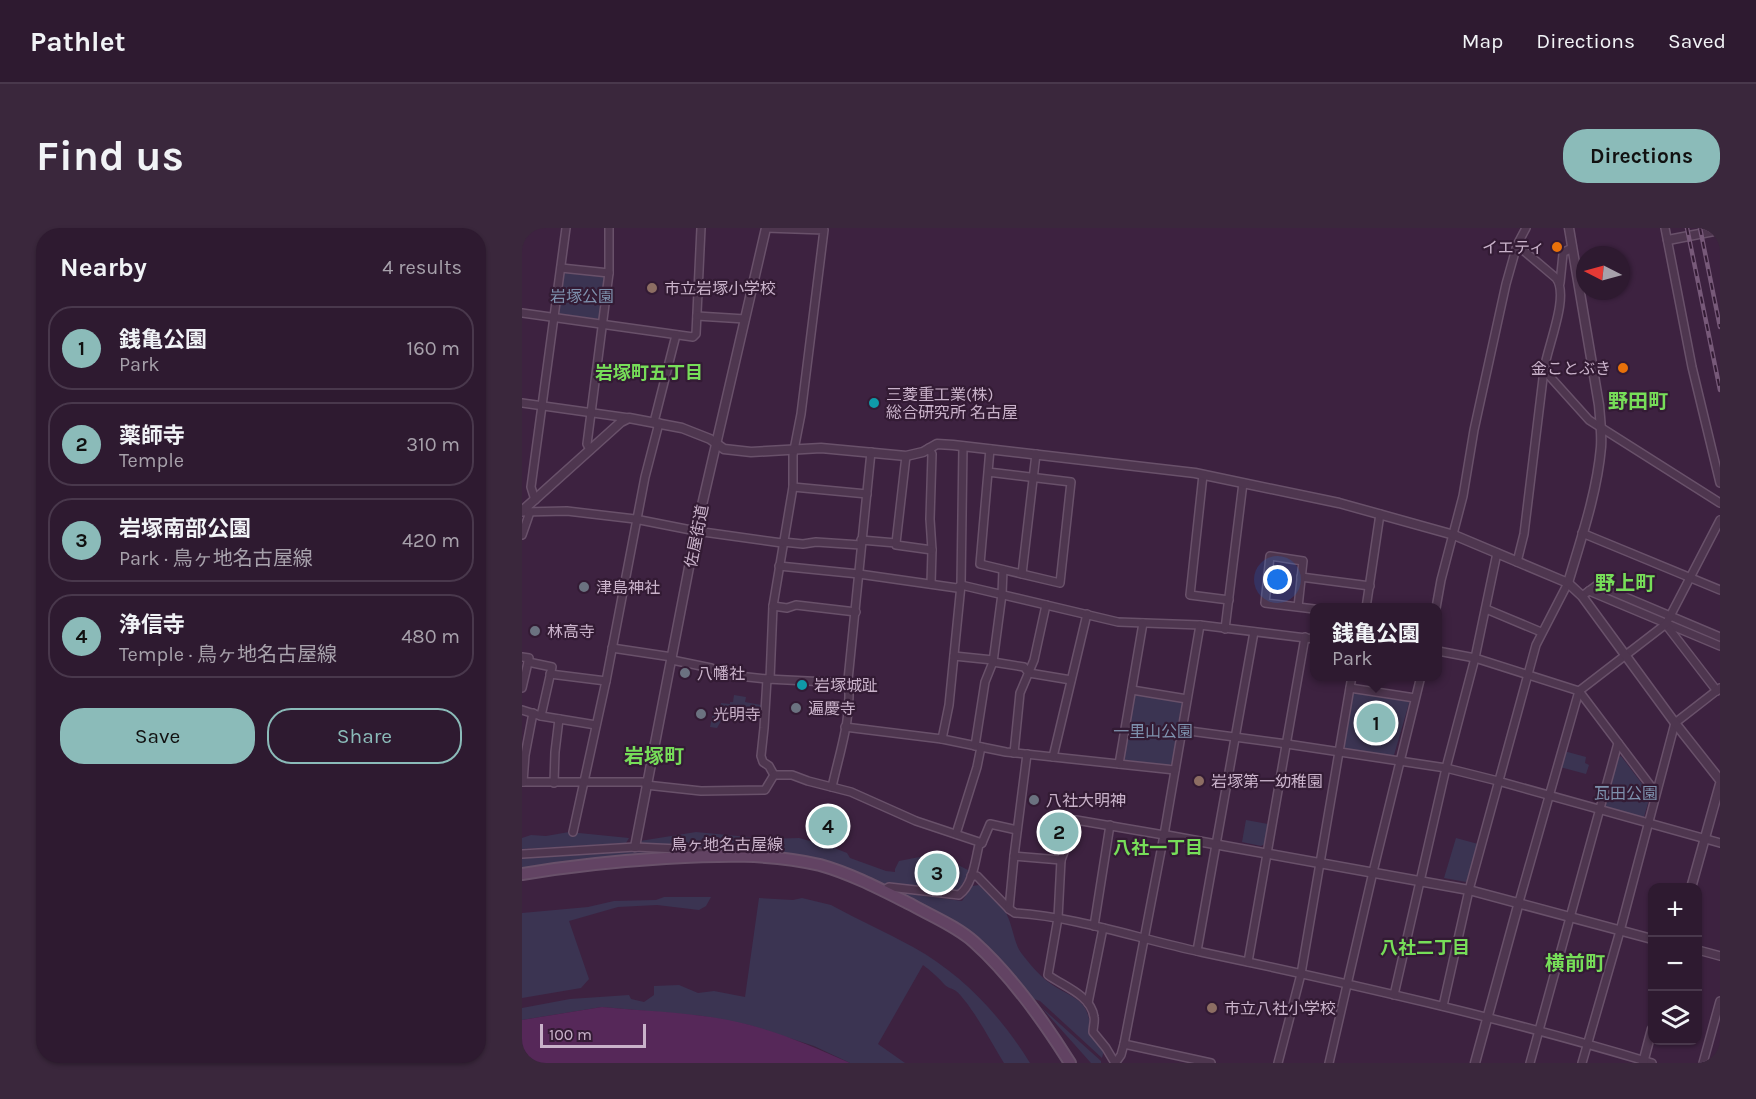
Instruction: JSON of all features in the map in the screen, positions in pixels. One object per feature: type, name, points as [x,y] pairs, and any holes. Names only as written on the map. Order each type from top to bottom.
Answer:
[{"type":"main road","name":"鳥ヶ地名古屋線","points":[[522,874],[580,865],[705,856],[755,856],[789,859],[822,866],[883,891],[950,925],[974,942],[1029,1003],[1070,1063]]},
{"type":"street","points":[[535,500],[531,487],[566,228]]},
{"type":"street","points":[[590,450],[587,444],[609,273],[609,228]]},
{"type":"street","points":[[522,313],[691,338],[696,334],[701,228]]},
{"type":"street","points":[[766,228],[824,230],[801,414],[794,450],[793,487],[773,606],[761,756],[774,775]]},
{"type":"street","name":"佐屋街道","points":[[635,847],[696,531],[766,228]]},
{"type":"street","points":[[1437,603],[1463,496],[1474,430],[1506,284],[1517,245],[1526,228]]},
{"type":"street","points":[[1443,1006],[1469,890],[1536,645],[1568,583],[1598,468],[1601,429],[1599,405],[1569,228]]},
{"type":"street","points":[[1665,228],[1692,367],[1720,483]]},
{"type":"street","points":[[1668,240],[1719,230]]},
{"type":"street","points":[[1517,245],[1560,283]]},
{"type":"street","points":[[1517,562],[1524,534],[1546,357],[1558,316],[1563,254],[1572,248]]},
{"type":"street","points":[[561,268],[609,273]]},
{"type":"street","points":[[697,316],[745,319]]},
{"type":"street","points":[[573,832],[676,335]]},
{"type":"street","points":[[1544,370],[1588,420],[1720,503]]},
{"type":"street","points":[[522,403],[629,418],[690,430],[710,439],[724,449],[751,452],[821,447],[906,456],[916,455],[937,444],[1163,468],[1339,503],[1454,535],[1568,583],[1586,594],[1625,655],[1720,782],[1692,883]]},
{"type":"street","points":[[522,535],[524,511],[621,422],[629,418]]},
{"type":"street","points":[[942,739],[949,705],[961,585],[963,446]]},
{"type":"street","points":[[929,448],[932,454],[931,584]]},
{"type":"street","points":[[988,472],[1071,482],[1060,583],[980,564],[988,472],[990,449]]},
{"type":"street","points":[[832,787],[845,727],[871,452]]},
{"type":"street","points":[[1022,574],[1036,454]]},
{"type":"street","points":[[896,543],[906,456]]},
{"type":"street","points":[[1203,475],[1190,595],[1229,600]]},
{"type":"street","points":[[1226,628],[1243,483]]},
{"type":"street","points":[[793,487],[867,494]]},
{"type":"street","points":[[524,511],[567,511],[783,543],[896,543],[896,545],[932,550]]},
{"type":"street","points":[[1367,603],[1380,514]]},
{"type":"street","points":[[1475,1063],[1579,691],[1668,620],[1720,520]]},
{"type":"street","points":[[1582,533],[1720,590]]},
{"type":"street","points":[[1394,995],[1419,880],[1475,658],[1497,553]]},
{"type":"street","points":[[1298,607],[1303,561],[1270,556],[1264,603],[1310,608]]},
{"type":"street","points":[[779,566],[859,574],[957,588],[961,585],[1118,622],[1200,625],[1310,639]]},
{"type":"street","points":[[956,834],[977,767],[985,682],[993,661],[1003,570]]},
{"type":"street","points":[[1301,577],[1370,586]]},
{"type":"street","points":[[1586,594],[1597,585],[1720,646]]},
{"type":"street","points":[[773,606],[787,608],[796,605],[856,612]]},
{"type":"street","points":[[1014,753],[1020,693],[1034,660],[1046,605]]},
{"type":"street","points":[[1486,609],[1541,632]]},
{"type":"street","points":[[1053,757],[1087,614]]},
{"type":"street","points":[[1668,620],[1720,637]]},
{"type":"street","points":[[1582,1063],[1620,931],[1675,723],[1718,689],[1668,620]]},
{"type":"street","points":[[1119,764],[1143,623]]},
{"type":"street","points":[[1200,625],[1164,835],[1124,1044],[1121,1055],[1115,1063],[1093,1032],[1094,1017],[1088,1003],[1048,975],[1058,918],[1062,860],[1076,820],[1110,825],[1164,835],[1216,844],[1268,854],[1419,880],[1469,890],[1648,938]]},
{"type":"street","points":[[1197,951],[1254,633]]},
{"type":"street","points":[[1248,962],[1305,638]]},
{"type":"street","points":[[612,648],[672,658],[729,675],[848,683]]},
{"type":"street","points":[[1442,652],[1475,658],[1579,691],[1656,793]]},
{"type":"street","points":[[954,656],[1024,667],[1029,673],[1071,680]]},
{"type":"street","points":[[522,688],[525,659],[552,668],[525,755],[523,782],[647,783],[701,791],[765,790],[774,775]]},
{"type":"street","points":[[550,674],[606,681]]},
{"type":"street","points":[[1278,1063],[1301,974],[1351,681]]},
{"type":"street","points":[[1329,1063],[1372,872],[1420,681]]},
{"type":"street","points":[[1350,688],[1415,698]]},
{"type":"street","points":[[1132,690],[1187,699]]},
{"type":"street","points":[[522,710],[596,725]]},
{"type":"street","points":[[554,783],[559,719]]},
{"type":"street","points":[[845,727],[942,739],[1014,753],[1175,770]]},
{"type":"street","points":[[1182,729],[1446,768],[1720,843]]},
{"type":"street","points":[[1530,1063],[1618,743]]},
{"type":"street","points":[[1009,909],[1028,754]]},
{"type":"street","points":[[774,775],[792,775],[857,794],[916,821],[982,843]]},
{"type":"street","points":[[883,891],[889,887],[959,895],[964,891],[971,876],[979,845],[990,824],[1017,830]]},
{"type":"street","points":[[1094,926],[1110,825]]},
{"type":"street","points":[[522,854],[635,847],[679,849],[699,852],[705,856]]},
{"type":"street","points":[[1014,856],[1062,860]]},
{"type":"street","points":[[971,876],[977,876],[1015,913],[1058,918],[1443,1006],[1646,1062],[1650,1045]]},
{"type":"street","points":[[1088,1003],[1103,928]]},
{"type":"street","points":[[1702,951],[1720,956]]},
{"type":"street","points":[[1703,1063],[1720,1001]]},
{"type":"street","points":[[1124,1044],[1186,1060],[1211,1063]]},
{"type":"green space","name":"岩塚公園","points":[[567,271],[603,275],[606,279],[600,319],[558,312],[564,274]]},
{"type":"green space","points":[[1354,690],[1410,700],[1394,755],[1346,749],[1344,746]]},
{"type":"green space","name":"一里山公園","points":[[1137,692],[1180,699],[1182,703],[1172,763],[1168,766],[1123,759],[1134,694]]},
{"type":"green space","points":[[734,695],[746,697],[745,702],[761,705],[760,719],[722,719],[717,728],[710,727],[714,708],[720,709],[721,703],[730,704],[733,702]]},
{"type":"green space","points":[[1564,751],[1586,757],[1585,763],[1589,765],[1586,774],[1560,767]]},
{"type":"green space","name":"瓦田公園","points":[[1621,756],[1649,793],[1644,817],[1605,807],[1617,758]]},
{"type":"green space","points":[[1246,820],[1268,824],[1265,844],[1261,846],[1242,842]]},
{"type":"green space","points":[[569,832],[629,838],[626,843],[522,849],[522,838],[531,835],[546,836]]},
{"type":"green space","points":[[696,832],[768,839],[799,838],[832,847],[847,853],[850,858],[886,871],[895,872],[899,861],[930,855],[970,871],[959,890],[947,891],[879,884],[857,874],[699,847],[643,844],[640,841]]},
{"type":"green space","points":[[1456,838],[1478,844],[1466,882],[1444,878]]},
{"type":"green space","points":[[624,852],[675,853],[522,871],[522,857]]},
{"type":"green space","points":[[979,885],[1004,911],[1019,950],[1031,965],[1047,981],[1078,1000],[1083,1006],[1087,1012],[1090,1034],[1104,1050],[1102,1058],[1040,1001],[1028,997],[1001,965],[897,892],[962,901],[972,886]]},
{"type":"green space","points":[[664,897],[711,897],[706,906],[699,910],[657,905],[618,907],[569,921],[589,979],[581,988],[522,998],[522,913],[588,907],[614,901],[656,900]]},
{"type":"green space","points":[[759,898],[793,900],[802,898],[831,905],[931,958],[964,983],[979,998],[1006,1029],[1030,1063],[1004,1063],[962,997],[923,965],[878,1044],[905,1063],[850,1063],[814,1046],[749,1025],[702,1016],[602,1007],[522,1020],[522,1008],[570,999],[629,995],[631,999],[644,1002],[654,995],[654,986],[679,985],[698,993],[714,991],[745,997]]},
{"type":"green space","points":[[1041,1007],[1101,1061],[1101,1063],[1091,1063]]},
{"type":"shaded area","points":[[602,1007],[695,1015],[732,1021],[788,1037],[850,1063],[522,1063],[522,1020]]},
{"type":"railway","points":[[1687,228],[1720,390]]},
{"type":"railway","points":[[1700,228],[1720,327]]},
{"type":"place","name":"イエティ","points":[[1557,247]]},
{"type":"place","name":"市立岩塚小学校","points":[[652,288]]},
{"type":"place","name":"金ことぶき","points":[[1623,368]]},
{"type":"place","name":"三菱重工業(株) 総合研究所 名古屋","points":[[874,403]]},
{"type":"place","name":"津島神社","points":[[584,587]]},
{"type":"place","name":"林高寺","points":[[535,631]]},
{"type":"place","name":"八幡社","points":[[685,673]]},
{"type":"place","name":"岩塚城趾","points":[[802,685]]},
{"type":"place","name":"遍慶寺","points":[[796,708]]},
{"type":"place","name":"光明寺","points":[[701,714]]},
{"type":"place","name":"銭亀公園","points":[[1376,723]]},
{"type":"place","name":"岩塚第一幼稚園","points":[[1199,781]]},
{"type":"place","name":"八社大明神","points":[[1034,800]]},
{"type":"place","name":"浄信寺","points":[[828,826]]},
{"type":"place","name":"薬師寺","points":[[1059,832]]},
{"type":"place","name":"岩塚南部公園","points":[[937,873]]},
{"type":"place","name":"市立八社小学校","points":[[1212,1008]]},
{"type":"district","name":"岩塚町五丁目","points":[[649,373]]},
{"type":"district","name":"野田町","points":[[1638,401]]},
{"type":"district","name":"野上町","points":[[1625,583]]},
{"type":"district","name":"岩塚町","points":[[654,756]]},
{"type":"district","name":"八社一丁目","points":[[1158,848]]},
{"type":"district","name":"八社二丁目","points":[[1425,948]]},
{"type":"district","name":"横前町","points":[[1575,963]]}]
